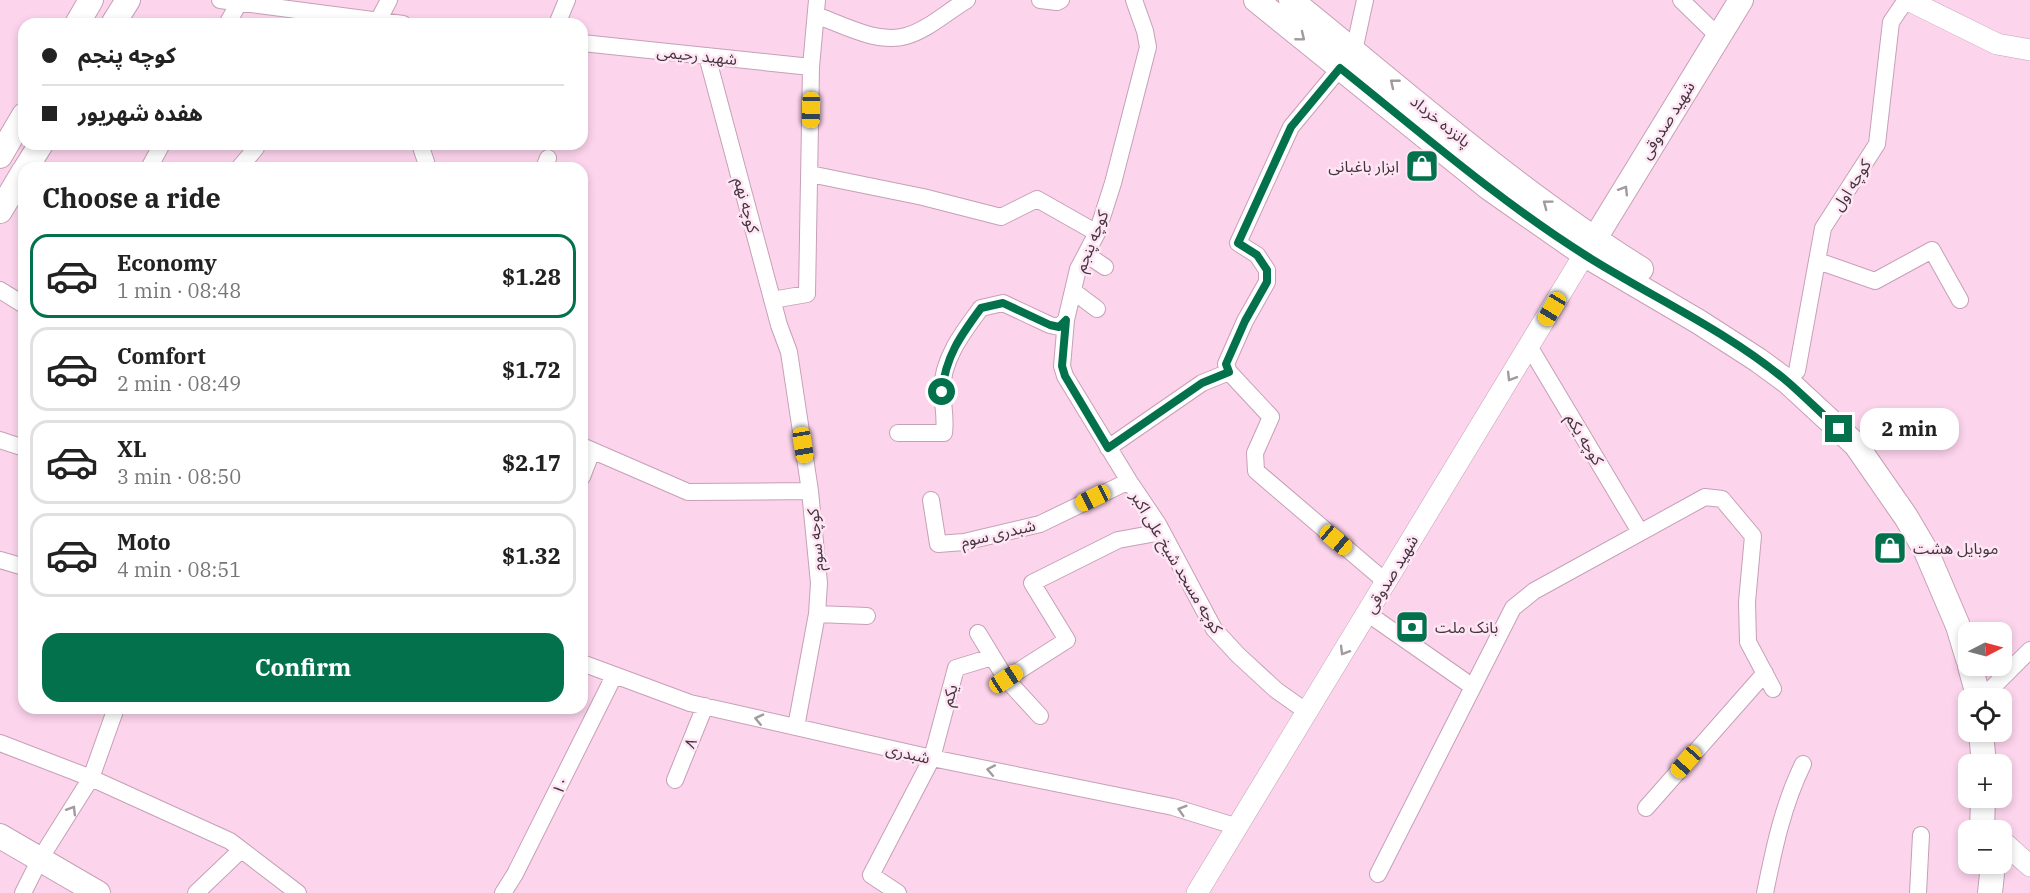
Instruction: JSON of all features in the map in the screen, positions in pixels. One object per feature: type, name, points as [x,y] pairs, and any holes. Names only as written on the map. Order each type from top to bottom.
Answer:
[{"type":"main road","points":[[80,18],[91,0]]},
{"type":"main road","points":[[117,18],[128,0]]},
{"type":"main road","name":"پانزده خرداد","points":[[1256,0],[1347,59],[1503,171],[1589,247]]},
{"type":"main road","name":"پانزده خرداد","points":[[1291,0],[1347,59]]},
{"type":"main road","name":"شهید صدوقی","points":[[1589,247],[1741,0]]},
{"type":"main road","points":[[0,156],[18,125]]},
{"type":"main road","points":[[0,211],[18,181]]},
{"type":"main road","points":[[1589,247],[1729,324],[1797,371],[1866,435],[1918,509],[1939,544],[1971,622]]},
{"type":"main road","points":[[1589,247],[1788,382],[1856,445],[1926,550],[1958,626]]},
{"type":"main road","points":[[1978,676],[1987,688]]},
{"type":"main road","points":[[0,836],[98,893]]},
{"type":"main road","points":[[1976,893],[1977,874]]},
{"type":"main road","points":[[1990,893],[1992,874]]},
{"type":"street","points":[[220,0],[344,18]]},
{"type":"street","points":[[381,18],[389,0]]},
{"type":"street","points":[[560,18],[567,0]]},
{"type":"street","points":[[772,300],[807,294],[811,68],[817,7],[880,37],[906,36],[967,0]]},
{"type":"street","points":[[1040,0],[1057,2],[1061,0]]},
{"type":"street","name":"کوچه پنجم","points":[[1066,320],[1078,269],[1097,233],[1113,183],[1148,47],[1134,0]]},
{"type":"street","points":[[1365,0],[1347,59],[1291,127],[1238,243],[1257,255],[1267,270],[1267,282],[1245,321],[1226,364],[1229,372],[1271,417],[1255,453],[1256,471],[1386,582]]},
{"type":"street","points":[[1681,0],[1718,36]]},
{"type":"street","points":[[1907,0],[1997,44],[2030,50]]},
{"type":"street","name":"کوچه اول","points":[[1797,371],[1823,228],[1877,144],[1891,22],[1907,0]]},
{"type":"street","points":[[230,18],[239,3]]},
{"type":"street","name":"شهید رحیمی","points":[[588,44],[811,68]]},
{"type":"street","name":"کوچه نهم","points":[[706,57],[772,300],[789,352]]},
{"type":"street","points":[[244,162],[254,150]]},
{"type":"street","points":[[810,174],[923,197],[1001,217],[1037,199],[1097,233]]},
{"type":"street","name":"شهید صدوقی","points":[[1197,893],[1589,247]]},
{"type":"street","points":[[1818,261],[1875,281],[1932,250],[1960,300]]},
{"type":"street","points":[[1086,254],[1105,267]]},
{"type":"street","points":[[0,290],[18,301]]},
{"type":"street","points":[[1073,291],[1097,309]]},
{"type":"street","points":[[897,433],[944,433],[946,417],[942,392],[944,372],[959,337],[981,308],[1003,303],[1050,325],[1059,327],[1066,320]]},
{"type":"street","name":"کوچه مسجد شیخ علی اکبر","points":[[1066,320],[1062,366],[1065,376],[1162,532],[1215,629],[1238,655],[1276,690],[1307,712]]},
{"type":"street","name":"کوچه یکم","points":[[1529,346],[1641,532]]},
{"type":"street","name":"کوچه سوم","points":[[789,352],[810,491],[819,583],[817,614],[796,727]]},
{"type":"street","points":[[1108,448],[1202,383],[1229,372]]},
{"type":"street","points":[[0,440],[18,446]]},
{"type":"street","points":[[588,449],[688,492],[810,491]]},
{"type":"street","name":"شبدری سوم","points":[[932,500],[938,544],[964,542],[1040,524],[1129,481]]},
{"type":"street","points":[[1378,874],[1513,608],[1534,591],[1705,497],[1722,499],[1753,536],[1747,602],[1748,642],[1773,689]]},
{"type":"street","points":[[1006,679],[1067,640],[1032,583],[1118,540],[1162,532]]},
{"type":"street","points":[[0,560],[18,565]]},
{"type":"street","points":[[1367,613],[1473,687]]},
{"type":"street","points":[[817,614],[867,616]]},
{"type":"street","points":[[978,633],[1006,679],[1040,716]]},
{"type":"street","points":[[1987,688],[2030,650]]},
{"type":"street","name":"یکم","points":[[932,758],[956,668],[992,657]]},
{"type":"street","name":"شبدری","points":[[588,665],[705,706],[932,758],[1173,807],[1238,827]]},
{"type":"street","points":[[1646,808],[1765,673]]},
{"type":"street","name":"۱۰","points":[[503,893],[515,874],[614,676]]},
{"type":"street","name":"۸","points":[[675,780],[705,706]]},
{"type":"street","points":[[23,893],[40,859],[91,778],[114,714]]},
{"type":"street","points":[[0,743],[91,778],[230,841],[298,893]]},
{"type":"street","points":[[898,893],[871,875],[932,758]]},
{"type":"street","points":[[1765,893],[1776,837],[1786,802],[1803,764]]},
{"type":"street","points":[[1918,893],[1921,835]]},
{"type":"street","points":[[196,893],[241,850]]},
{"type":"street","points":[[2012,850],[2030,866]]},
{"type":"place","name":"ابزار باغبانی","points":[[1422,166]]},
{"type":"place","name":"موبایل هشت","points":[[1890,548]]},
{"type":"place","name":"بانک ملت","points":[[1412,627]]},
{"type":"route","points":[[942,392],[944,372],[959,337],[981,308],[1003,303],[1050,325],[1059,327],[1066,320],[1062,366],[1065,376],[1108,448],[1202,383],[1229,372],[1226,364],[1245,321],[1267,282],[1267,270],[1257,255],[1238,243],[1291,127],[1340,68],[1489,188],[1585,255],[1758,360],[1788,382],[1839,429]]}]
